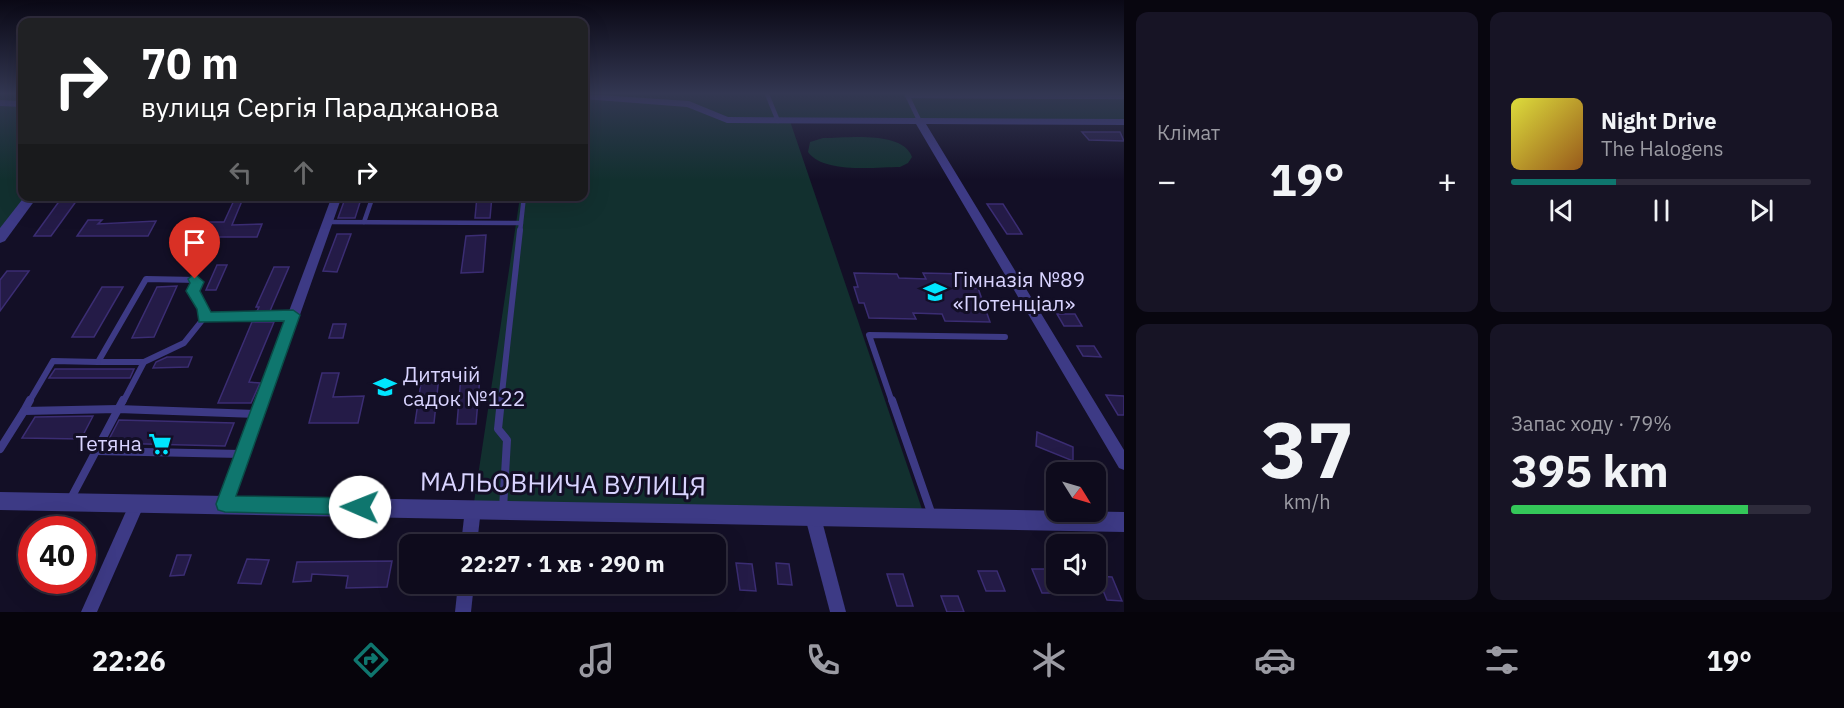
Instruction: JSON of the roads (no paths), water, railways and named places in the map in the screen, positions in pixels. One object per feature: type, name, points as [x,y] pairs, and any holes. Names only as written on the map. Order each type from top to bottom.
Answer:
[{"type":"street","points":[[920,123],[1124,463]]},
{"type":"street","points":[[1034,123],[1124,123]]},
{"type":"street","points":[[0,238],[28,201]]},
{"type":"street","points":[[225,504],[335,201]]},
{"type":"street","name":"МАЛЬОВНИЧА ВУЛИЦЯ","points":[[0,501],[1124,522]]},
{"type":"street","points":[[89,612],[137,503]]},
{"type":"street","points":[[470,534],[473,509]]},
{"type":"street","points":[[813,517],[838,612]]},
{"type":"street","points":[[463,612],[465,594]]},
{"type":"lane","points":[[364,222],[371,201]]},
{"type":"lane","points":[[503,509],[507,440],[498,429],[523,201]]},
{"type":"lane","points":[[328,222],[521,223]]},
{"type":"lane","points":[[0,449],[52,361],[98,362],[144,362],[176,350],[189,341],[204,318],[204,309],[193,291],[197,280],[146,279],[98,362]]},
{"type":"lane","points":[[204,318],[293,315]]},
{"type":"lane","points":[[933,519],[869,335],[1005,337]]},
{"type":"lane","points":[[69,502],[144,362]]},
{"type":"lane","points":[[24,411],[118,409],[257,414]]},
{"type":"lane","points":[[96,451],[242,454]]},
{"type":"place","name":"Гімназія №89 «Потенціал»","points":[[935,292]]},
{"type":"place","name":"Дитячій садок №122","points":[[385,387]]},
{"type":"place","name":"Тетяна","points":[[160,444]]}]
